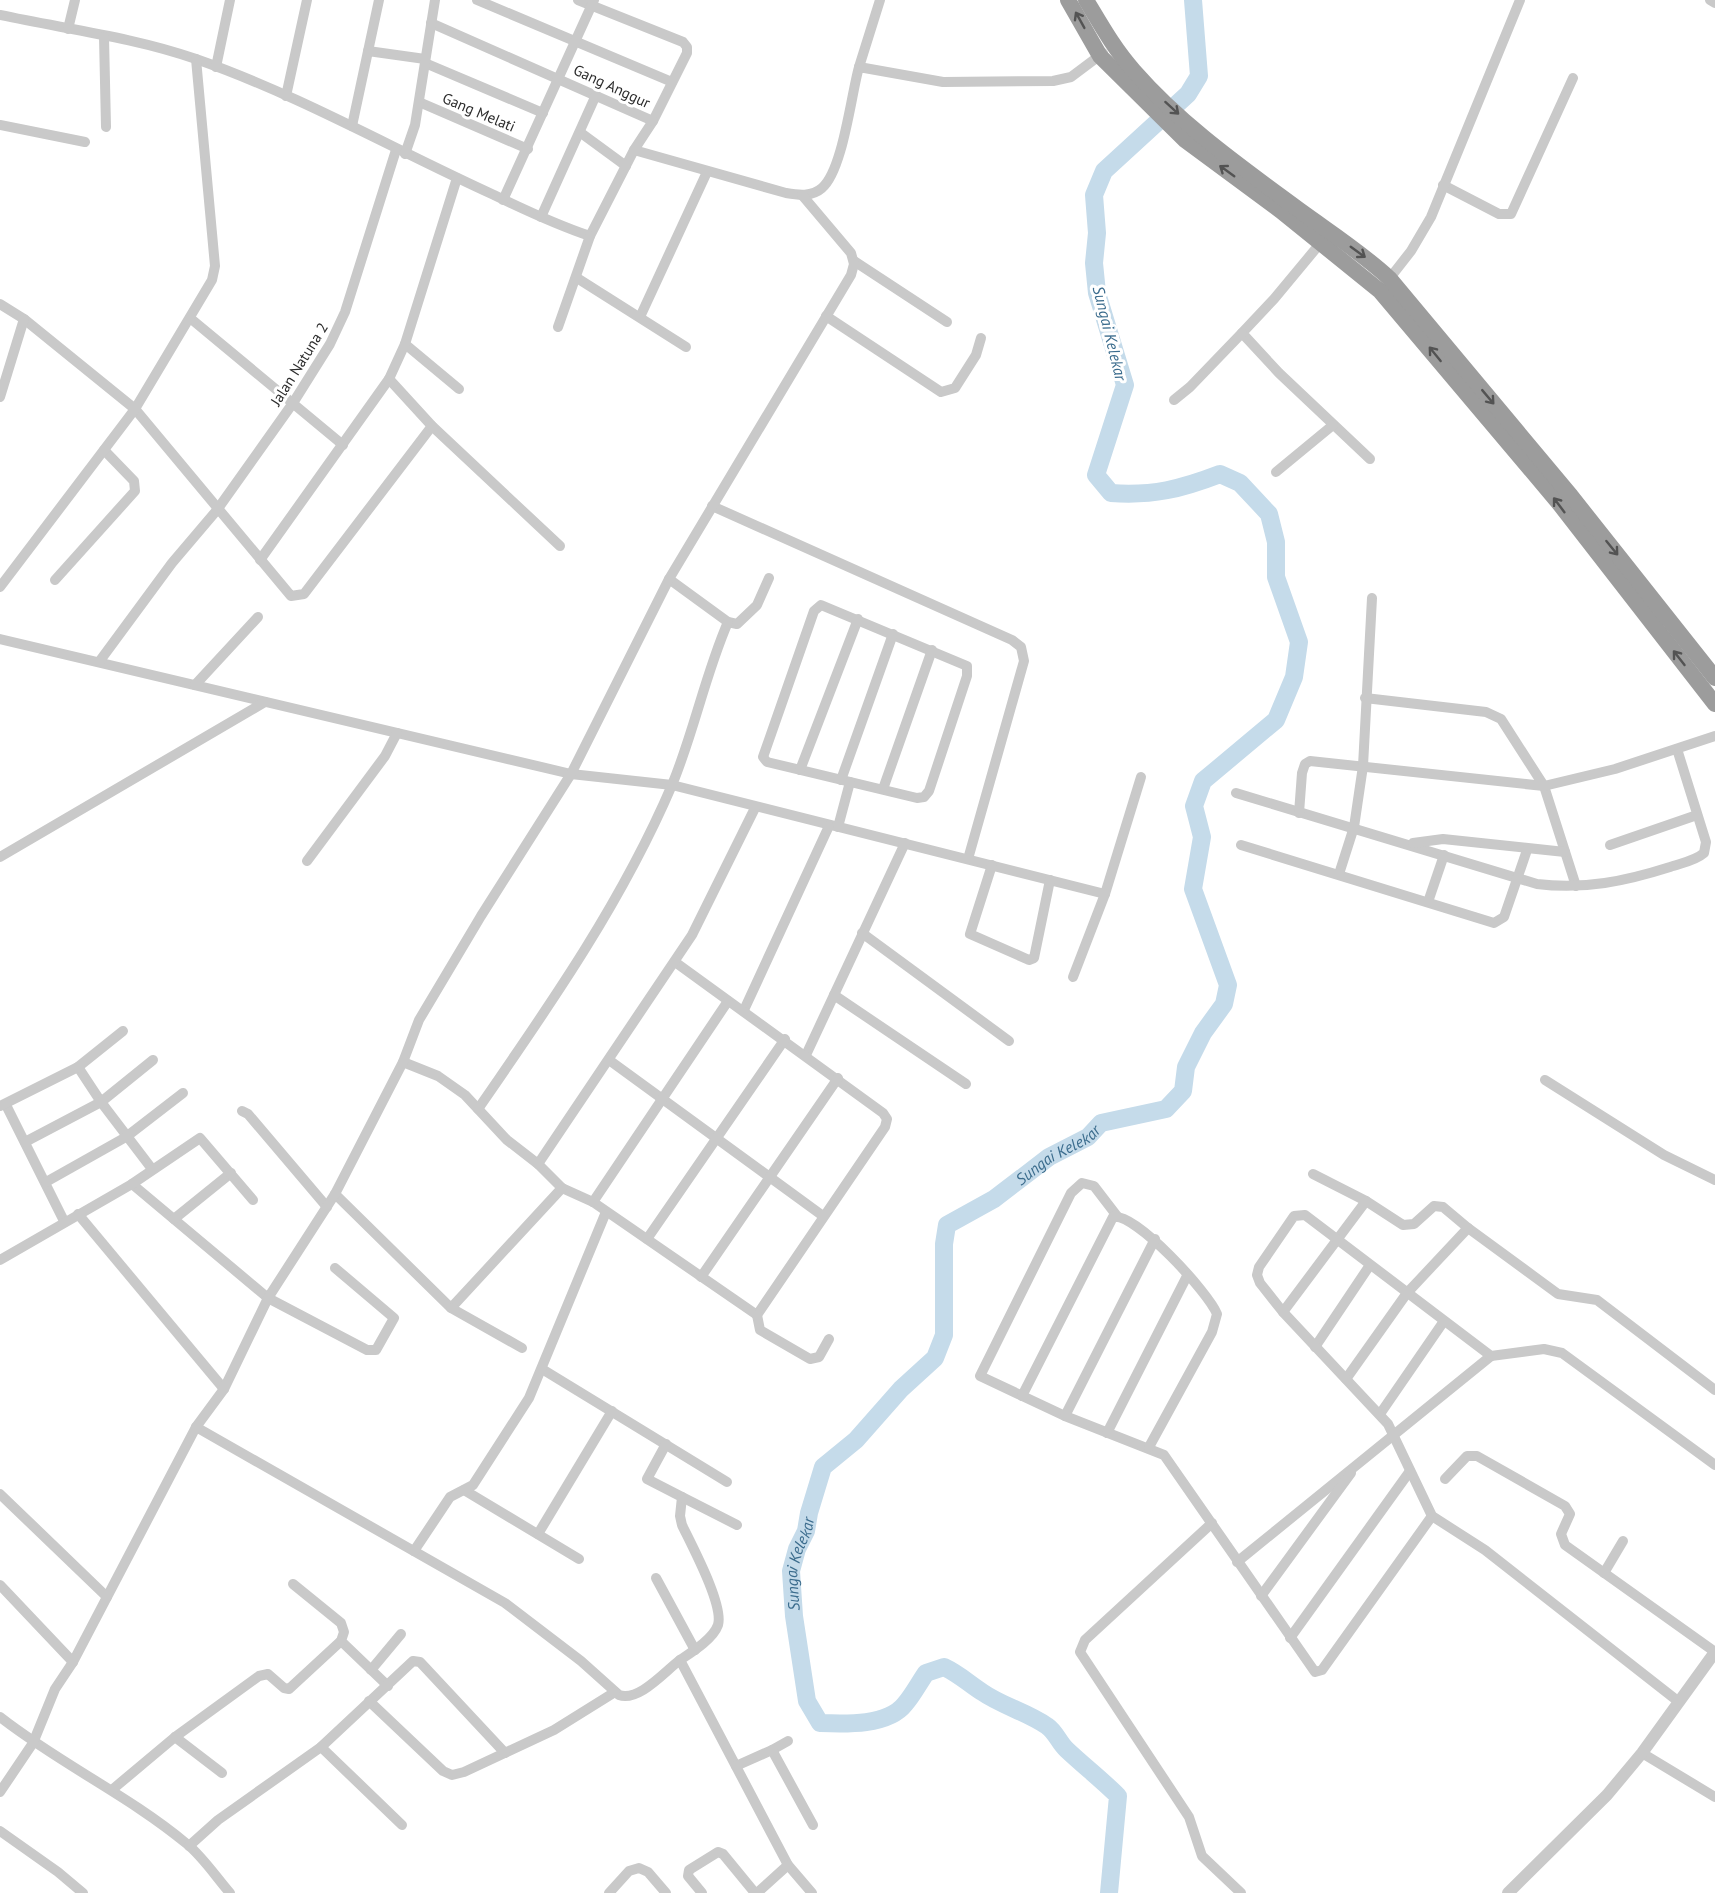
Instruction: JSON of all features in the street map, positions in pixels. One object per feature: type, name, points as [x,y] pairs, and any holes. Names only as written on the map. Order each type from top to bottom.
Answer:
[{"type":"highway","points":[[1068,0],[1100,56],[1281,211],[1324,238],[1354,268],[1384,284],[1558,502],[1715,678]]},
{"type":"highway","points":[[1086,0],[1145,93]]},
{"type":"highway","points":[[1631,584],[1715,705]]},
{"type":"street","points":[[68,29],[75,0]]},
{"type":"street","points":[[216,67],[230,0]]},
{"type":"street","points":[[286,96],[307,0]]},
{"type":"street","points":[[352,126],[379,0]]},
{"type":"street","name":"Jalan Natuna 2","points":[[99,662],[172,563],[217,510],[293,403],[340,328],[419,102],[435,0]]},
{"type":"street","points":[[477,0],[672,82]]},
{"type":"street","points":[[558,327],[590,237],[687,53],[685,43],[593,3],[578,0]]},
{"type":"street","points":[[634,150],[707,172],[802,195],[818,191],[830,178],[848,119],[859,67],[880,0]]},
{"type":"street","points":[[1384,284],[1421,237],[1520,0]]},
{"type":"street","points":[[1710,0],[1715,3]]},
{"type":"street","points":[[503,200],[593,3]]},
{"type":"street","points":[[0,15],[196,59],[286,96],[503,200],[590,237]]},
{"type":"street","name":"Gang Anggur","points":[[431,23],[652,121]]},
{"type":"street","points":[[104,37],[106,127]]},
{"type":"street","points":[[859,67],[943,82],[1053,81],[1071,77],[1100,56],[1113,43]]},
{"type":"street","points":[[368,51],[425,61],[543,113]]},
{"type":"street","points":[[0,587],[135,409],[212,280],[215,267],[196,59]]},
{"type":"street","points":[[1443,185],[1499,214],[1511,214],[1573,78]]},
{"type":"street","points":[[541,217],[596,95]]},
{"type":"street","name":"Gang Melati","points":[[419,102],[528,149]]},
{"type":"street","points":[[0,125],[85,142]]},
{"type":"street","points":[[580,133],[626,166]]},
{"type":"street","points":[[640,318],[707,172]]},
{"type":"street","points":[[260,560],[390,379],[405,344],[457,178]]},
{"type":"street","points":[[0,1792],[33,1743],[55,1689],[73,1662],[196,1427],[224,1389],[268,1298],[335,1194],[403,1062],[424,1011],[571,774],[669,579],[851,275],[854,261],[851,253],[802,195]]},
{"type":"street","points":[[1174,400],[1190,387],[1242,333],[1324,238]]},
{"type":"street","points":[[854,261],[947,322]]},
{"type":"street","points":[[577,278],[686,347]]},
{"type":"street","points":[[0,304],[24,319],[135,409],[285,592],[293,597],[304,594],[432,426]]},
{"type":"street","points":[[826,316],[941,392],[949,392],[955,388],[976,355],[981,338]]},
{"type":"street","points":[[190,318],[343,445]]},
{"type":"street","points":[[0,397],[24,319]]},
{"type":"street","points":[[1242,333],[1370,459]]},
{"type":"street","points":[[405,344],[459,390]]},
{"type":"street","points":[[390,379],[432,426],[560,546]]},
{"type":"street","points":[[1276,472],[1333,425]]},
{"type":"street","points":[[55,580],[135,489],[134,481],[104,450]]},
{"type":"street","points":[[712,506],[1012,640],[1021,647],[1024,661],[968,859]]},
{"type":"street","points":[[669,579],[728,622],[737,624],[757,605],[769,578]]},
{"type":"street","points":[[1339,874],[1354,827],[1363,766],[1372,598]]},
{"type":"street","points":[[819,605],[824,605],[893,634],[965,664],[968,671],[929,791],[925,796],[918,798],[767,762],[762,753],[814,611],[819,605]]},
{"type":"street","points":[[195,685],[258,617]]},
{"type":"street","points":[[800,770],[858,619]]},
{"type":"street","points":[[478,1108],[596,935],[672,785],[728,622]]},
{"type":"street","points":[[744,1010],[833,826],[845,781],[893,634]]},
{"type":"street","points":[[0,639],[571,774],[672,785],[755,808],[1105,894]]},
{"type":"street","points":[[883,789],[932,650]]},
{"type":"street","points":[[1365,698],[1496,715],[1544,786],[1576,886]]},
{"type":"street","points":[[0,857],[265,702]]},
{"type":"street","points":[[307,861],[385,756],[398,734]]},
{"type":"street","points":[[1299,813],[1302,772],[1305,764],[1314,761],[1544,786],[1615,769],[1715,736]]},
{"type":"street","points":[[1236,793],[1537,884],[1576,886],[1623,881],[1701,856],[1706,851],[1706,842],[1677,749]]},
{"type":"street","points":[[1073,977],[1105,894],[1141,777]]},
{"type":"street","points":[[538,1164],[675,962],[701,918],[755,808]]},
{"type":"street","points":[[1610,845],[1698,815]]},
{"type":"street","points":[[1410,844],[1443,839],[1527,850],[1565,852]]},
{"type":"street","points":[[806,1055],[904,843]]},
{"type":"street","points":[[1241,845],[1497,922],[1504,917],[1527,850]]},
{"type":"street","points":[[1428,902],[1444,855]]},
{"type":"street","points":[[992,865],[970,934],[1029,960],[1034,958],[1050,880]]},
{"type":"street","points":[[862,933],[1009,1041]]},
{"type":"street","points":[[675,962],[838,1078],[883,1113],[886,1122],[757,1315],[760,1330],[810,1359],[816,1359],[829,1339]]},
{"type":"street","points":[[834,995],[966,1084]]},
{"type":"street","points":[[593,1202],[728,1001]]},
{"type":"street","points":[[64,1221],[25,1142],[3,1106],[78,1067],[123,1031]]},
{"type":"street","points":[[647,1239],[784,1039]]},
{"type":"street","points":[[25,1142],[100,1102],[153,1060]]},
{"type":"street","points":[[609,1060],[660,1100],[823,1216]]},
{"type":"street","points":[[403,1062],[444,1080],[478,1108],[507,1140],[538,1164],[562,1188],[593,1202],[757,1315]]},
{"type":"street","points":[[78,1067],[100,1102],[152,1169]]},
{"type":"street","points":[[700,1277],[838,1078]]},
{"type":"street","points":[[1545,1080],[1664,1155],[1715,1180]]},
{"type":"street","points":[[46,1182],[126,1137],[183,1093]]},
{"type":"street","points":[[242,1111],[248,1114],[327,1207]]},
{"type":"street","points":[[0,1260],[64,1221],[132,1184],[200,1138],[253,1200]]},
{"type":"street","points":[[174,1219],[231,1173]]},
{"type":"street","points":[[1313,1174],[1366,1201],[1400,1224],[1408,1226],[1432,1207],[1439,1205],[1558,1294],[1597,1300],[1715,1390]]},
{"type":"street","points":[[1149,1447],[1217,1320],[1215,1308],[1155,1239],[1135,1224],[1117,1216],[1094,1186],[1083,1183],[1071,1193],[980,1376],[1065,1416],[1156,1450],[1170,1461],[1312,1669],[1321,1671],[1432,1516]]},
{"type":"street","points":[[132,1184],[268,1298],[367,1350],[376,1350],[394,1318],[335,1268]]},
{"type":"street","points":[[451,1308],[562,1188]]},
{"type":"street","points":[[335,1194],[451,1308],[522,1348]]},
{"type":"street","points":[[1283,1312],[1366,1201]]},
{"type":"street","points":[[414,1551],[450,1497],[473,1485],[518,1416],[542,1369],[606,1212]]},
{"type":"street","points":[[78,1214],[224,1389]]},
{"type":"street","points":[[1491,1356],[1305,1215],[1294,1216],[1290,1220],[1259,1268],[1257,1275],[1283,1312],[1380,1414],[1394,1434],[1432,1516],[1485,1550],[1679,1702]]},
{"type":"street","points":[[1022,1396],[1112,1219],[1117,1216]]},
{"type":"street","points":[[1346,1379],[1407,1293],[1468,1228]]},
{"type":"street","points":[[1065,1416],[1155,1239]]},
{"type":"street","points":[[1315,1347],[1370,1265]]},
{"type":"street","points":[[1107,1433],[1187,1276]]},
{"type":"street","points":[[1380,1414],[1444,1321]]},
{"type":"street","points":[[1237,1562],[1491,1356],[1544,1349],[1562,1353],[1715,1465]]},
{"type":"street","points":[[542,1369],[727,1482]]},
{"type":"street","points":[[538,1534],[612,1411]]},
{"type":"street","points":[[196,1427],[505,1603],[581,1661],[615,1692],[627,1697],[636,1694],[695,1650],[716,1630],[719,1621],[712,1589],[682,1524],[680,1516],[682,1497]]},
{"type":"street","points":[[666,1444],[647,1479],[737,1524]]},
{"type":"street","points":[[1445,1479],[1467,1456],[1478,1456],[1565,1506],[1570,1514],[1562,1531],[1562,1541],[1715,1652],[1642,1753],[1607,1795],[1508,1893]]},
{"type":"street","points":[[1261,1596],[1360,1460]]},
{"type":"street","points":[[1290,1638],[1410,1472]]},
{"type":"street","points":[[464,1490],[579,1559]]},
{"type":"street","points":[[0,1494],[107,1597]]},
{"type":"street","points":[[1212,1523],[1085,1640],[1080,1652],[1189,1817],[1202,1856],[1241,1893]]},
{"type":"street","points":[[1604,1573],[1623,1541]]},
{"type":"street","points":[[656,1578],[695,1650]]},
{"type":"street","points":[[113,1789],[175,1737],[262,1675],[270,1676],[284,1688],[292,1688],[341,1641],[344,1632],[341,1623],[293,1584]]},
{"type":"street","points":[[2,1592],[73,1662]]},
{"type":"street","points":[[371,1670],[401,1634]]},
{"type":"street","points":[[341,1641],[388,1686]]},
{"type":"street","points":[[681,1660],[788,1865],[812,1893]]},
{"type":"street","points":[[189,1846],[218,1820],[321,1747],[412,1662],[420,1662],[506,1753]]},
{"type":"street","points":[[369,1701],[447,1773],[460,1774],[587,1712],[615,1692]]},
{"type":"street","points":[[0,1718],[33,1743],[113,1789],[189,1846],[230,1893]]},
{"type":"street","points":[[175,1737],[222,1773]]},
{"type":"street","points":[[736,1766],[788,1741]]},
{"type":"street","points":[[321,1747],[402,1825]]},
{"type":"street","points":[[772,1749],[813,1825]]},
{"type":"street","points":[[1642,1753],[1715,1797]]},
{"type":"street","points":[[0,1831],[58,1872],[83,1893]]},
{"type":"street","points":[[702,1893],[688,1873],[712,1854],[718,1852],[723,1854],[756,1893],[788,1865]]},
{"type":"street","points":[[611,1892],[629,1872],[639,1868],[645,1870],[666,1893]]},
{"type":"waterway","name":"Sungai Kelekar","points":[[1109,1893],[1118,1796],[1067,1750],[1050,1728],[1039,1721],[990,1697],[944,1667],[926,1673],[905,1704],[888,1716],[866,1722],[820,1723],[807,1701],[794,1616],[791,1571],[797,1549],[806,1531],[823,1467],[856,1440],[901,1389],[935,1358],[944,1335],[944,1244],[947,1225],[994,1199],[1049,1157],[1088,1137],[1101,1123],[1166,1109],[1183,1091],[1186,1067],[1203,1033],[1224,1004],[1228,985],[1193,889],[1202,837],[1194,806],[1203,781],[1276,720],[1294,677],[1299,642],[1276,577],[1276,542],[1269,514],[1240,483],[1220,474],[1167,490],[1126,494],[1111,493],[1096,475],[1125,385],[1097,293],[1094,263],[1097,233],[1094,195],[1104,171],[1188,94],[1199,76],[1193,0]]}]
